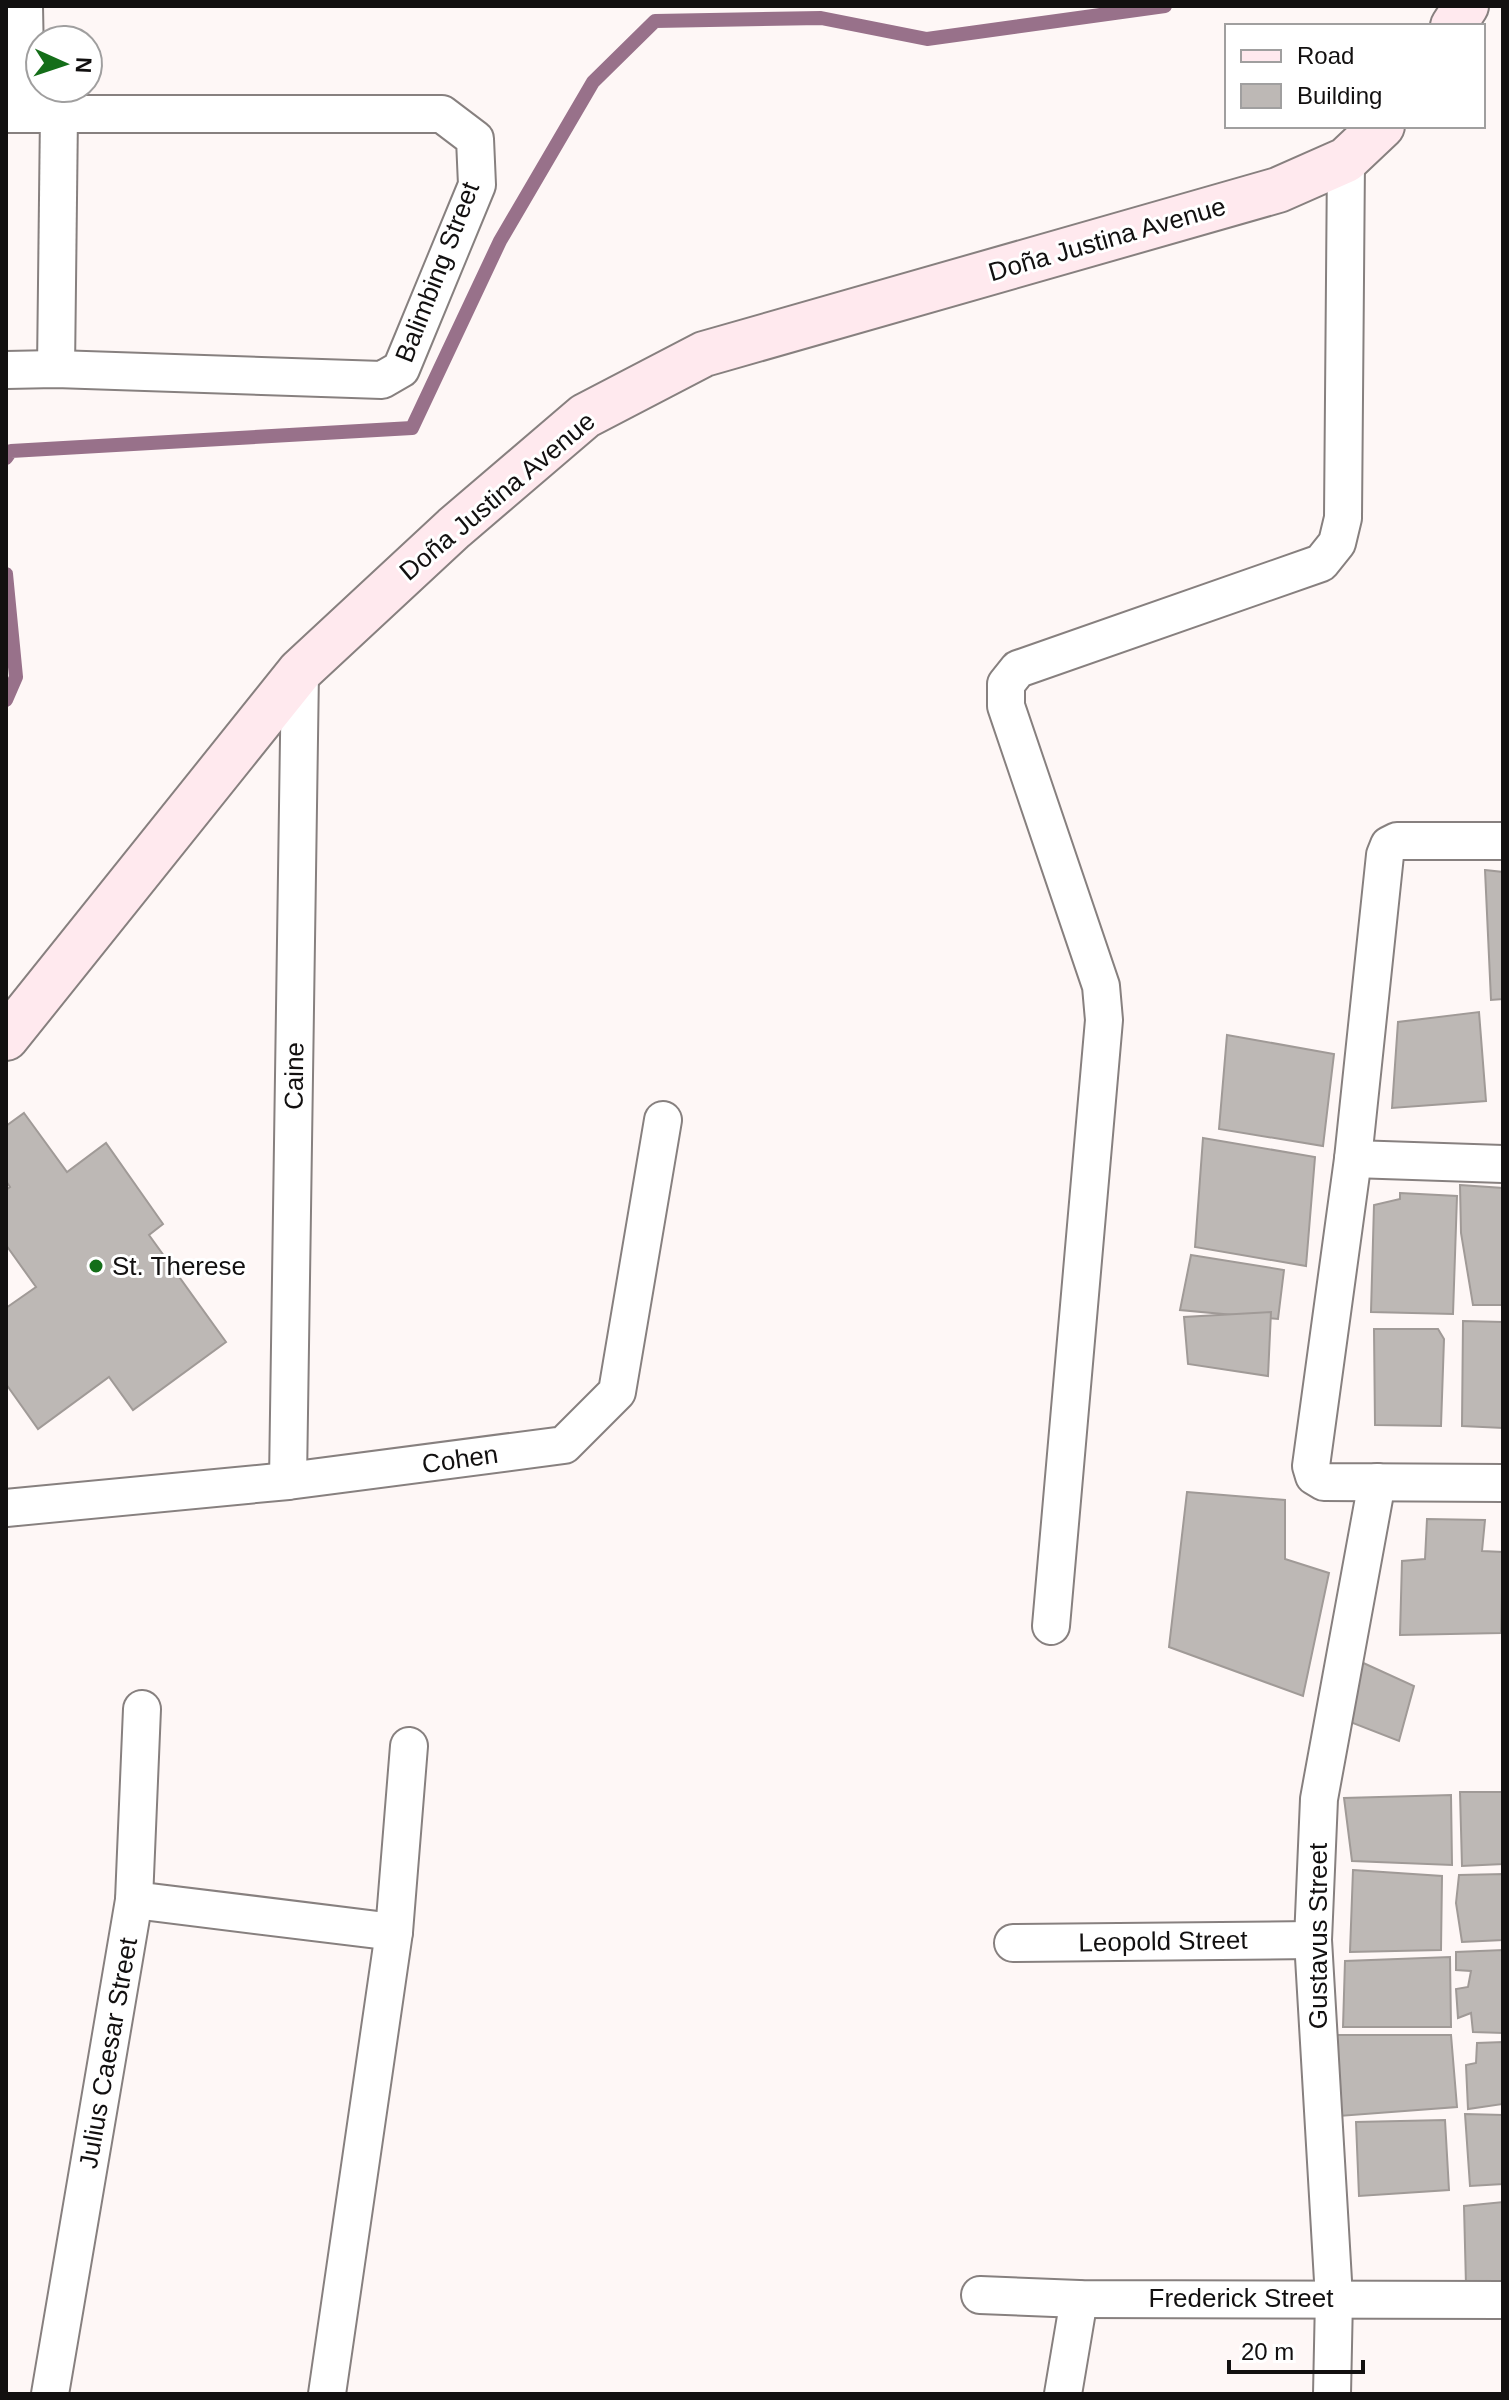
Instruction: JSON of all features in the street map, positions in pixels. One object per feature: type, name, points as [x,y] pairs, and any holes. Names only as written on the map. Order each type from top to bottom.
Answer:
[{"type":"street","points":[[24,6],[30,114],[56,369]]},
{"type":"street","points":[[1454,24],[1466,6]]},
{"type":"street","name":"Balimbing Street","points":[[6,370],[382,380],[401,369],[477,185],[475,139],[442,114],[30,114]]},
{"type":"street","name":"Doña Justina Avenue","points":[[6,1038],[300,671],[454,528],[585,416],[704,354],[1278,190],[1346,160],[1380,128]]},
{"type":"street","points":[[1051,1626],[1104,1020],[1101,986],[1006,706],[1006,684],[1018,669],[1321,563],[1337,543],[1343,518],[1346,160]]},
{"type":"street","name":"Caine","points":[[288,1481],[300,671]]},
{"type":"street","points":[[1503,841],[1397,841],[1389,845],[1385,855],[1353,1159],[1311,1466],[1314,1476],[1324,1482],[1503,1483]]},
{"type":"street","name":"Cohen","points":[[6,1508],[288,1481],[564,1445],[617,1392],[663,1120]]},
{"type":"street","points":[[1353,1159],[1503,1164]]},
{"type":"street","name":"Gustavus Street","points":[[1332,2394],[1334,2298],[1313,1940],[1319,1799],[1377,1482]]},
{"type":"street","name":"Julius Caesar Street","points":[[50,2394],[134,1900],[142,1709]]},
{"type":"street","points":[[327,2394],[394,1932],[409,1746]]},
{"type":"street","points":[[134,1900],[394,1932]]},
{"type":"street","name":"Leopold Street","points":[[1013,1943],[1313,1940]]},
{"type":"street","name":"Frederick Street","points":[[980,2295],[1079,2299],[1503,2300]]},
{"type":"street","points":[[1063,2394],[1079,2299]]},
{"type":"building","points":[[1485,870],[1503,872],[1503,999],[1491,1000]]},
{"type":"building","points":[[1479,1012],[1486,1101],[1392,1108],[1398,1022]]},
{"type":"building","points":[[1227,1035],[1334,1054],[1323,1146],[1219,1129]]},
{"type":"building","name":"St. Therese","points":[[24,1113],[67,1172],[106,1143],[163,1224],[149,1235],[226,1342],[133,1410],[109,1377],[38,1429],[6,1384],[6,1308],[36,1287],[6,1245],[6,1190],[10,1187],[6,1181],[6,1126]]},
{"type":"building","points":[[1203,1138],[1315,1157],[1306,1266],[1195,1247]]},
{"type":"building","points":[[1460,1185],[1503,1188],[1503,1305],[1473,1305],[1461,1233]]},
{"type":"building","points":[[1400,1193],[1457,1196],[1453,1314],[1371,1312],[1374,1205],[1400,1199]]},
{"type":"building","points":[[1191,1255],[1284,1270],[1278,1319],[1180,1310]]},
{"type":"building","points":[[1271,1312],[1268,1376],[1188,1364],[1184,1317]]},
{"type":"building","points":[[1463,1321],[1503,1322],[1503,1428],[1462,1426]]},
{"type":"building","points":[[1374,1329],[1438,1329],[1444,1339],[1441,1426],[1375,1425]]},
{"type":"building","points":[[1187,1492],[1285,1500],[1285,1559],[1329,1573],[1303,1696],[1169,1647]]},
{"type":"building","points":[[1427,1519],[1485,1520],[1482,1551],[1503,1552],[1501,1633],[1400,1635],[1402,1561],[1425,1559]]},
{"type":"building","points":[[1359,1661],[1414,1686],[1399,1741],[1345,1720]]},
{"type":"building","points":[[1460,1792],[1503,1792],[1503,1864],[1462,1866]]},
{"type":"building","points":[[1451,1795],[1452,1865],[1352,1861],[1344,1798]]},
{"type":"building","points":[[1353,1870],[1442,1876],[1441,1950],[1350,1952]]},
{"type":"building","points":[[1503,1874],[1503,1940],[1462,1942],[1456,1903],[1459,1875]]},
{"type":"building","points":[[1503,1950],[1503,2033],[1473,2032],[1471,2013],[1458,2018],[1456,1989],[1468,1987],[1471,1971],[1456,1970],[1456,1952]]},
{"type":"building","points":[[1450,1957],[1451,2027],[1343,2027],[1345,1961]]},
{"type":"building","points":[[1335,2035],[1451,2035],[1457,2107],[1339,2116]]},
{"type":"building","points":[[1503,2042],[1503,2104],[1468,2109],[1466,2065],[1476,2063],[1477,2043]]},
{"type":"building","points":[[1465,2114],[1503,2115],[1503,2184],[1470,2186]]},
{"type":"building","points":[[1445,2120],[1449,2190],[1359,2196],[1356,2122]]},
{"type":"building","points":[[1503,2202],[1503,2288],[1466,2285],[1464,2206]]},
{"type":"waterway","points":[[6,458],[11,451],[412,428],[500,241],[593,82],[655,21],[821,18],[927,39],[1165,6]]},
{"type":"waterway","points":[[6,574],[16,677],[6,700]]},
{"type":"place","name":"St. Therese","points":[[96,1266]]}]
